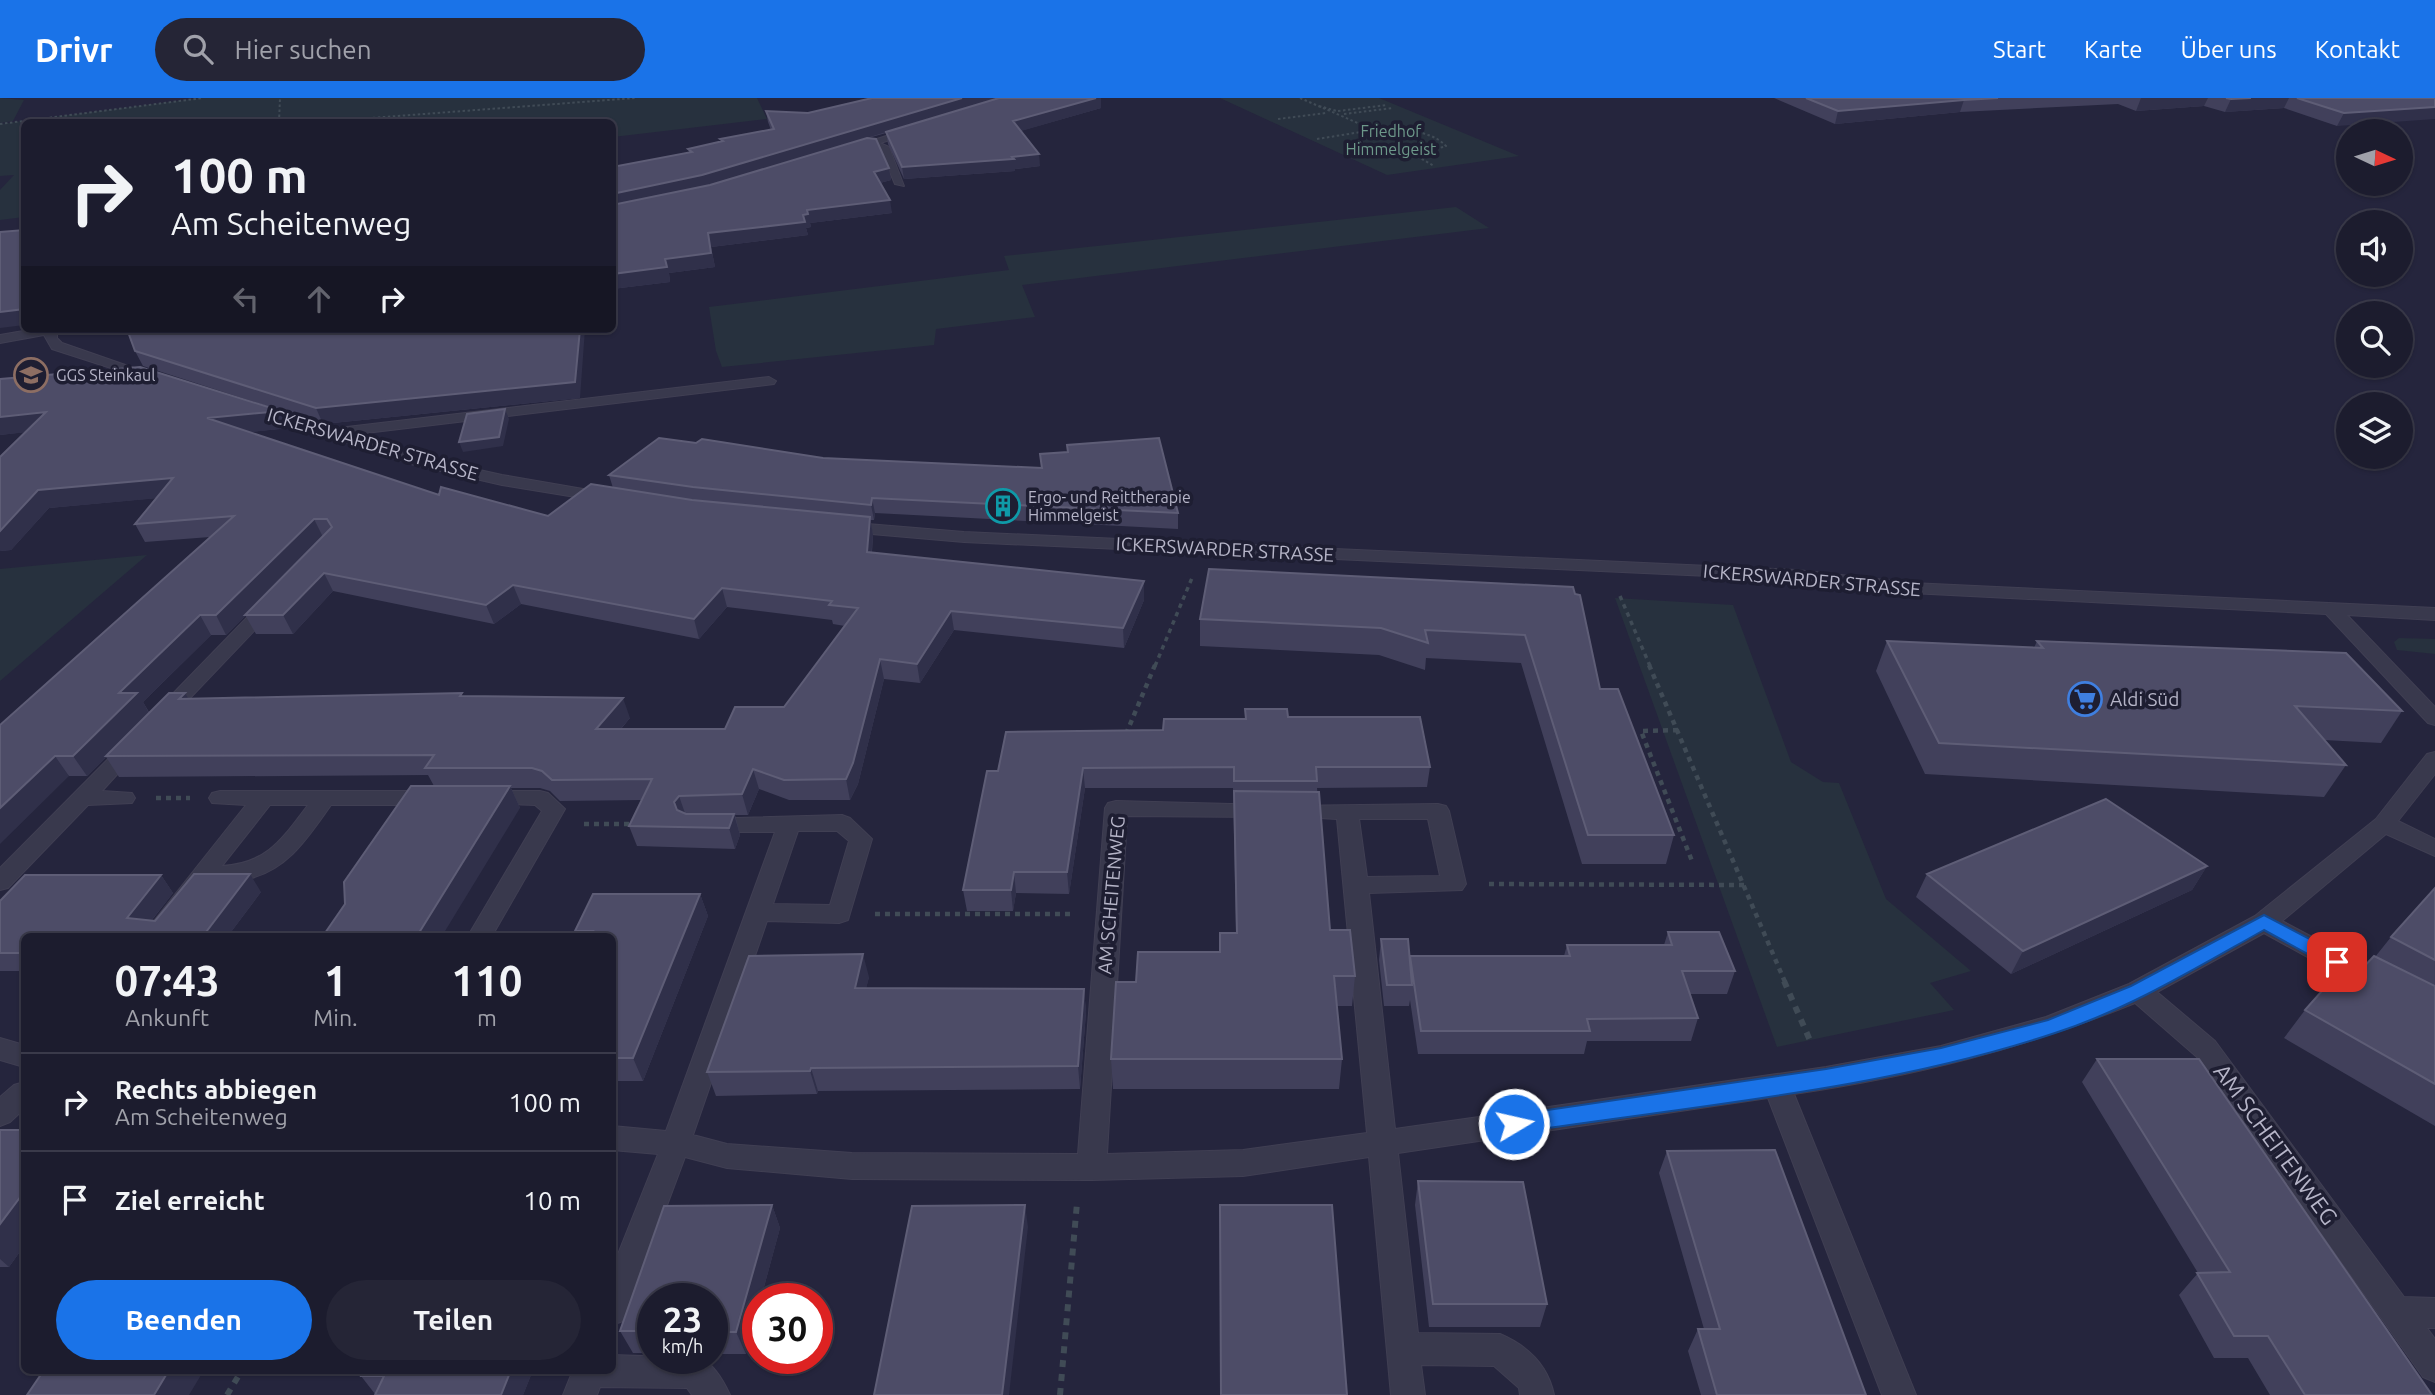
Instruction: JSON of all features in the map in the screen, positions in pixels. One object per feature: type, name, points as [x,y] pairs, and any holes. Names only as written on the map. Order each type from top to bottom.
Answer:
[{"type":"street","points":[[834,155],[923,128]]},
{"type":"street","points":[[870,144],[884,147],[900,184]]},
{"type":"street","points":[[2,338],[34,333]]},
{"type":"street","points":[[53,333],[50,339],[57,346],[167,381]]},
{"type":"street","points":[[326,433],[769,381]]},
{"type":"street","name":"ICKERSWARDER STRASSE","points":[[246,407],[417,461],[494,479],[620,499]]},
{"type":"street","name":"ICKERSWARDER STRASSE","points":[[823,525],[964,537],[1797,575],[1911,588],[2435,614]]},
{"type":"street","points":[[0,882],[282,593]]},
{"type":"street","points":[[2331,609],[2435,719]]},
{"type":"street","points":[[616,1138],[676,1144],[727,1156],[852,1167],[1086,1167],[1243,1163],[1776,1083],[1826,1078],[1941,1057],[2052,1026],[2138,991],[2264,922],[2384,824],[2435,758]]},
{"type":"street","points":[[82,798],[124,798]]},
{"type":"street","points":[[220,798],[446,798]]},
{"type":"street","points":[[156,933],[264,798]]},
{"type":"street","points":[[204,874],[243,875],[275,862],[325,798]]},
{"type":"street","points":[[473,798],[540,798],[554,809],[482,933]]},
{"type":"street","name":"AM SCHEITENWEG","points":[[1086,1167],[1116,808],[1438,811],[1454,884]]},
{"type":"street","points":[[1347,812],[1408,1395]]},
{"type":"street","points":[[694,824],[842,824],[861,839],[839,914],[760,912]]},
{"type":"street","points":[[616,1300],[676,1144],[789,824]]},
{"type":"street","points":[[2384,824],[2435,848]]},
{"type":"street","points":[[1356,884],[1454,884]]},
{"type":"street","points":[[2264,922],[2386,989]]},
{"type":"street","name":"AM SCHEITENWEG","points":[[2138,991],[2206,1049],[2435,1366]]},
{"type":"street","points":[[0,1049],[21,1055]]},
{"type":"street","points":[[1776,1083],[1899,1395]]},
{"type":"street","points":[[0,1114],[21,1096]]},
{"type":"street","points":[[2398,1312],[2435,1313]]},
{"type":"street","points":[[1404,1349],[1500,1350],[1534,1380],[1536,1395]]},
{"type":"street","points":[[586,1379],[695,1372],[713,1395]]},
{"type":"path","points":[[39,119],[203,98]]},
{"type":"path","points":[[279,119],[280,98]]},
{"type":"path","points":[[358,119],[635,98]]},
{"type":"path","points":[[1300,98],[1338,111],[1387,105]]},
{"type":"path","points":[[1318,106],[1327,113]]},
{"type":"path","points":[[1278,119],[1327,113],[1345,116],[1393,108]]},
{"type":"path","points":[[1338,111],[1399,141]]},
{"type":"path","points":[[0,124],[21,121]]},
{"type":"path","points":[[1317,139],[1361,132],[1368,128],[1426,134],[1446,143],[1442,147],[1412,153],[1380,152],[1365,147],[1359,140],[1361,132]]},
{"type":"path","points":[[1412,153],[1434,166]]},
{"type":"path","points":[[1116,808],[1126,734],[1192,577],[1197,548]]},
{"type":"path","points":[[1608,566],[1826,1078]]},
{"type":"path","points":[[1678,730],[1641,731],[1692,862]]},
{"type":"path","points":[[124,798],[220,798]]},
{"type":"path","points":[[545,824],[694,824]]},
{"type":"path","points":[[1454,884],[1744,885]]},
{"type":"path","points":[[839,914],[1107,914]]},
{"type":"path","points":[[1060,1395],[1086,1167]]},
{"type":"path","points":[[227,1395],[240,1374]]},
{"type":"green space","points":[[0,98],[24,100],[13,121],[0,123]]},
{"type":"green space","points":[[200,98],[757,98],[767,119],[616,137],[616,119],[38,119]]},
{"type":"green space","name":"Friedhof Himmelgeist","points":[[1220,98],[1379,98],[1519,156],[1387,175]]},
{"type":"green space","points":[[21,121],[21,217],[0,220],[0,190],[14,175],[0,176],[0,124]]},
{"type":"green space","points":[[1456,207],[1489,228],[1022,285],[1035,317],[936,329],[934,345],[722,367],[716,351],[709,307],[1009,270],[1004,256]]},
{"type":"green space","points":[[147,555],[0,681],[0,569]]},
{"type":"green space","points":[[1615,598],[1733,605],[1791,762],[1823,782],[1839,783],[1886,899],[1971,971],[1930,983],[1954,1010],[1777,1047]]},
{"type":"green space","points":[[2399,638],[2435,639],[2435,654],[2397,650],[2394,642]]},
{"type":"building","points":[[872,98],[962,98],[702,175],[616,193],[616,166],[692,152],[688,149],[723,141],[720,139],[774,129],[766,111],[808,113]]},
{"type":"building","points":[[999,98],[1096,98],[1013,121],[1039,154],[1012,157],[1014,159],[902,167],[886,132]]},
{"type":"building","points":[[1806,98],[1998,98],[1838,111]]},
{"type":"building","points":[[2297,98],[2435,98],[2435,107],[2344,113]]},
{"type":"building","points":[[867,138],[876,139],[889,168],[874,172],[890,200],[807,210],[808,214],[803,215],[805,222],[708,233],[711,253],[665,259],[667,267],[616,273],[616,204],[710,185]]},
{"type":"building","points":[[21,230],[21,309],[0,312],[0,232]]},
{"type":"building","points":[[128,333],[580,333],[575,382],[316,408],[135,351]]},
{"type":"building","points":[[140,367],[281,411],[207,418],[439,495],[441,487],[548,516],[591,484],[692,500],[870,517],[867,552],[1144,581],[1123,628],[951,611],[917,664],[880,659],[853,763],[846,779],[784,780],[753,769],[742,794],[679,796],[674,802],[677,810],[686,814],[734,814],[729,828],[629,826],[652,779],[552,780],[542,771],[532,768],[425,768],[434,755],[106,756],[169,693],[185,693],[179,699],[462,693],[460,696],[623,698],[596,729],[725,729],[735,707],[784,707],[858,608],[829,605],[832,601],[722,588],[694,619],[513,585],[486,605],[324,573],[283,615],[245,615],[332,527],[327,519],[314,519],[216,615],[200,615],[119,693],[137,693],[73,756],[55,756],[0,808],[0,725],[234,516],[135,524],[173,478],[38,490],[0,531],[0,457],[46,412],[0,417],[0,379]]},
{"type":"building","points":[[505,409],[499,437],[459,442],[467,414]]},
{"type":"building","points":[[659,438],[696,443],[702,439],[823,458],[1042,468],[1040,454],[1068,452],[1067,445],[1159,438],[1178,513],[872,498],[871,505],[693,487],[609,475]]},
{"type":"building","points":[[1209,569],[1573,587],[1575,594],[1580,595],[1600,689],[1618,689],[1674,835],[1588,835],[1525,635],[1425,630],[1428,643],[1381,628],[1200,619]]},
{"type":"building","points":[[1887,641],[2043,648],[2037,641],[2346,653],[2402,711],[2295,706],[2346,765],[1939,743]]},
{"type":"building","points":[[1245,709],[1287,709],[1288,717],[1420,717],[1430,767],[1316,767],[1317,781],[1234,781],[1234,767],[1083,768],[1067,872],[1014,872],[1011,890],[963,890],[987,771],[998,771],[1006,732],[1163,730],[1164,719],[1246,719]]},
{"type":"building","points":[[411,786],[510,786],[419,933],[325,933],[345,904],[344,882]]},
{"type":"building","points":[[1234,791],[1319,792],[1330,930],[1350,930],[1355,976],[1334,976],[1342,1059],[1111,1059],[1116,982],[1136,982],[1138,952],[1220,952],[1220,933],[1237,933]]},
{"type":"building","points":[[2106,799],[2207,866],[2023,951],[1927,874]]},
{"type":"building","points":[[194,874],[250,874],[205,933],[21,933],[21,953],[0,953],[0,901],[25,875],[161,875],[127,918],[155,921]]},
{"type":"building","points":[[2435,888],[2435,960],[2391,937]]},
{"type":"building","points":[[593,894],[700,894],[633,1058],[616,1058],[616,933],[575,931]]},
{"type":"building","points":[[1668,932],[1719,932],[1735,971],[1682,971],[1698,1018],[1587,1019],[1590,1031],[1421,1031],[1410,956],[1570,956],[1567,945],[1672,945]]},
{"type":"building","points":[[1381,939],[1408,939],[1412,985],[1387,985]]},
{"type":"building","points":[[863,954],[855,988],[1084,989],[1078,1066],[811,1068],[810,1071],[707,1072],[749,956]]},
{"type":"building","points":[[2374,956],[2435,986],[2435,1084],[2305,1010],[2345,965],[2359,972]]},
{"type":"building","points":[[2097,1059],[2199,1059],[2432,1395],[2305,1395],[2268,1336],[2234,1336],[2197,1273],[2230,1272]]},
{"type":"building","points":[[0,1130],[21,1130],[21,1196],[0,1224]]},
{"type":"building","points":[[1775,1150],[1866,1395],[1717,1395],[1698,1329],[1720,1329],[1667,1151]]},
{"type":"building","points":[[1418,1181],[1523,1182],[1547,1304],[1433,1304]]},
{"type":"building","points":[[772,1205],[750,1283],[742,1283],[742,1311],[736,1332],[728,1332],[728,1283],[637,1283],[637,1331],[620,1331],[664,1206]]},
{"type":"building","points":[[1025,1205],[1002,1395],[874,1395],[912,1206]]},
{"type":"building","points":[[1220,1205],[1332,1205],[1347,1395],[1221,1395]]},
{"type":"building","points":[[41,1374],[167,1374],[154,1395],[27,1395]]},
{"type":"building","points":[[509,1374],[501,1395],[375,1395],[384,1376],[361,1376]]},
{"type":"place","name":"GGS Steinkaul","points":[[31,375]]},
{"type":"place","name":"Ergo- und Reittherapie Himmelgeist","points":[[1003,506]]},
{"type":"place","name":"Aldi Süd","points":[[2085,699]]},
{"type":"route","points":[[1514,1124],[1776,1083],[1826,1078],[1941,1057],[2052,1026],[2138,991],[2264,922],[2337,962]]}]
